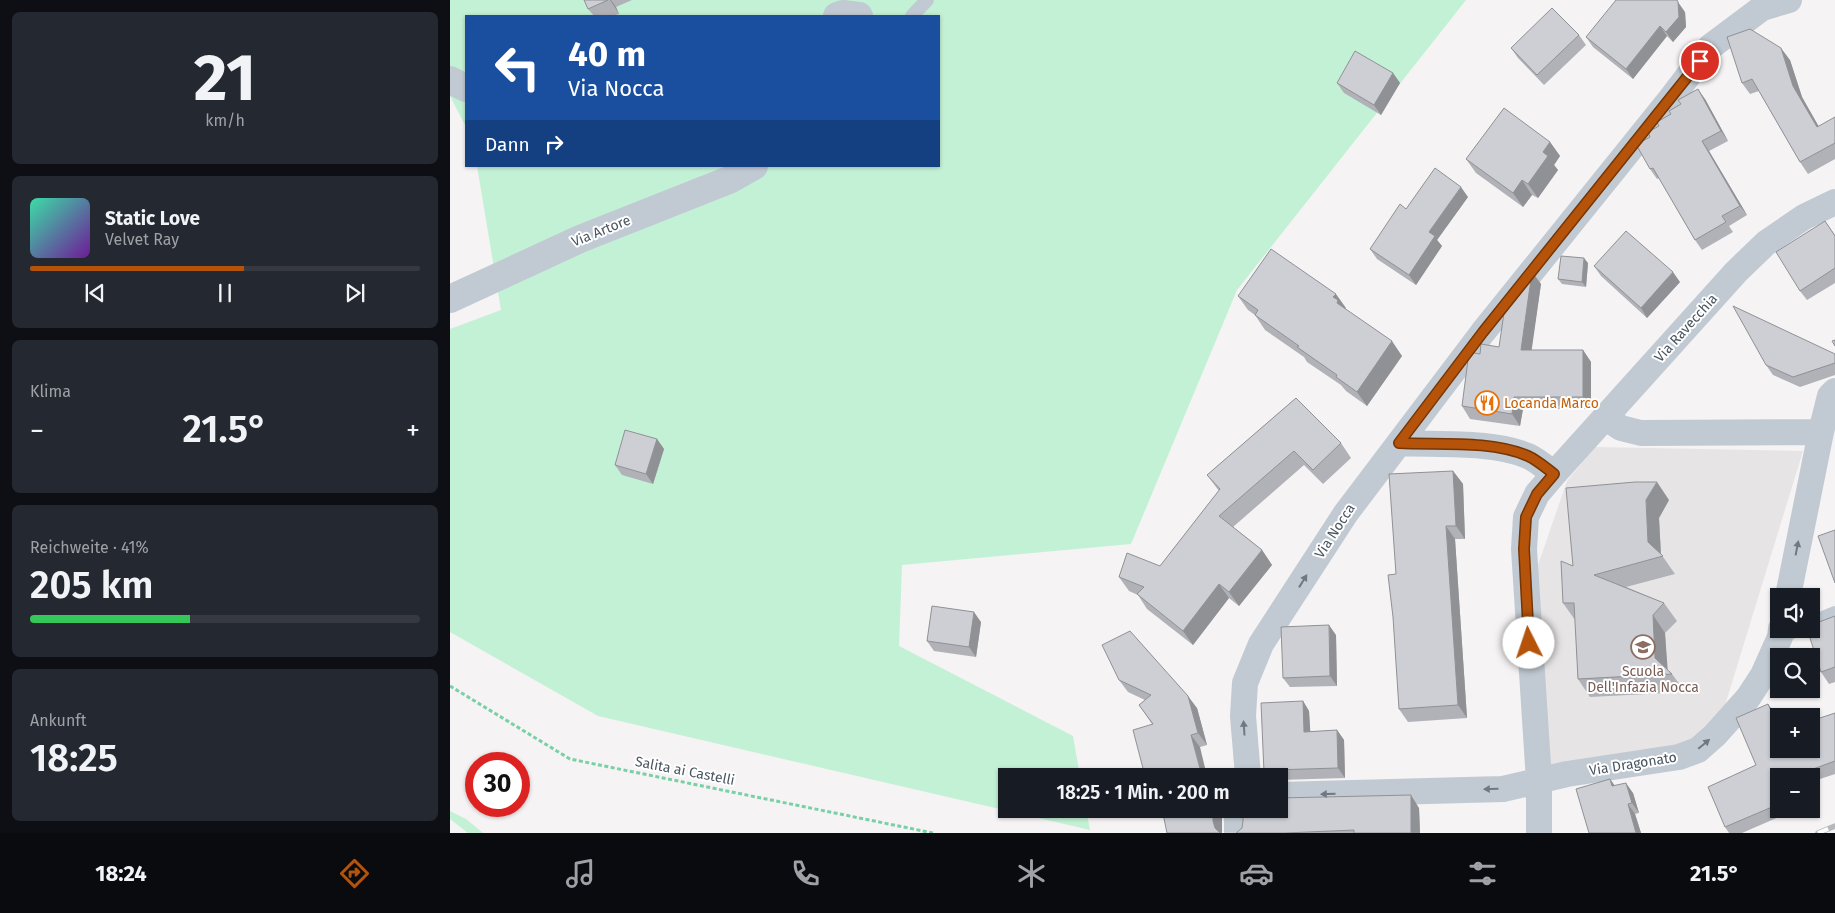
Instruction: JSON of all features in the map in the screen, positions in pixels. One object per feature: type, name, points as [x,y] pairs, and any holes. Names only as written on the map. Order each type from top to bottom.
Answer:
[{"type":"street","name":"Via Nocca","points":[[1247,768],[1243,716],[1245,683],[1261,644],[1346,512],[1483,332],[1670,101],[1710,47],[1762,8],[1790,0]]},
{"type":"street","points":[[450,80],[465,88]]},
{"type":"street","name":"Via Artore","points":[[450,298],[580,239],[730,180],[752,167]]},
{"type":"street","name":"Via Ravecchia","points":[[1540,833],[1539,782],[1524,541],[1526,517],[1537,494],[1554,474],[1736,272],[1766,243],[1804,217],[1835,202]]},
{"type":"street","points":[[1790,588],[1821,432],[1830,396],[1835,391]]},
{"type":"street","points":[[1606,418],[1621,428],[1641,433],[1821,432]]},
{"type":"street","points":[[1399,443],[1485,446],[1517,452],[1531,458],[1554,474]]},
{"type":"street","name":"Via Dragonato","points":[[1539,782],[1567,774],[1679,758],[1698,750],[1715,735],[1748,698],[1763,675],[1782,638]]},
{"type":"street","points":[[1288,795],[1503,789],[1539,782]]},
{"type":"street","points":[[1236,833],[1237,818]]},
{"type":"lane","points":[[913,15],[927,0]]},
{"type":"lane","points":[[1820,620],[1835,614]]},
{"type":"path","name":"Salita ai Castelli","points":[[450,686],[570,759],[933,833]]},
{"type":"shaded area","name":"Scuola Dell'Infazia Nocca","points":[[1595,447],[1803,451],[1719,725],[1665,771],[1551,773],[1537,568],[1567,481]]},
{"type":"green space","points":[[450,0],[1466,0],[1237,290],[1131,544],[902,565],[899,646],[1073,736],[1079,768],[998,768],[998,809],[598,716],[450,632],[450,329],[501,310],[477,167],[940,167],[940,15],[465,15],[465,125],[450,96]]},
{"type":"green space","points":[[450,811],[466,819],[483,833],[468,833],[450,819]]},
{"type":"green space","points":[[1038,818],[1088,818],[1090,830]]},
{"type":"building","points":[[584,0],[608,0],[588,9]]},
{"type":"building","points":[[1616,0],[1677,0],[1678,2],[1679,17],[1666,32],[1660,26],[1626,69],[1586,37]]},
{"type":"building","points":[[1552,8],[1579,35],[1537,75],[1511,48]]},
{"type":"building","points":[[1750,29],[1781,48],[1793,86],[1817,127],[1835,117],[1835,143],[1800,162],[1752,79],[1742,83],[1727,37]]},
{"type":"building","points":[[1355,51],[1393,73],[1374,105],[1337,83]]},
{"type":"building","points":[[1698,89],[1721,131],[1702,141],[1740,206],[1722,216],[1726,222],[1695,240],[1653,168],[1650,169],[1637,146],[1650,137],[1648,132],[1659,126],[1657,122],[1671,114],[1669,111],[1681,104],[1678,100]]},
{"type":"building","points":[[1504,108],[1550,142],[1543,152],[1548,156],[1528,184],[1522,180],[1513,193],[1466,159]]},
{"type":"building","points":[[1435,168],[1461,187],[1429,232],[1435,236],[1409,275],[1370,249],[1400,204],[1406,209]]},
{"type":"building","points":[[1825,221],[1835,236],[1835,268],[1800,291],[1776,252]]},
{"type":"building","points":[[1626,231],[1673,272],[1641,308],[1594,266]]},
{"type":"building","points":[[1271,249],[1336,294],[1333,297],[1338,300],[1337,303],[1392,341],[1357,392],[1336,377],[1337,375],[1297,347],[1299,346],[1255,315],[1258,310],[1238,296]]},
{"type":"building","points":[[1561,256],[1584,258],[1582,282],[1558,279]]},
{"type":"building","points":[[1532,272],[1521,350],[1583,350],[1583,397],[1514,397],[1512,414],[1462,406],[1469,352],[1480,354],[1481,344],[1499,347],[1505,306]]},
{"type":"building","points":[[1733,306],[1835,354],[1835,363],[1793,377],[1766,365]]},
{"type":"building","points":[[1296,398],[1341,443],[1313,470],[1294,451],[1219,516],[1262,550],[1229,592],[1219,584],[1183,631],[1137,594],[1144,587],[1119,577],[1127,553],[1160,566],[1220,489],[1207,475]]},
{"type":"building","points":[[625,430],[657,439],[646,474],[615,465]]},
{"type":"building","points":[[1453,471],[1456,526],[1446,526],[1458,705],[1399,709],[1393,617],[1388,575],[1396,574],[1389,474]]},
{"type":"building","points":[[1657,482],[1646,500],[1648,542],[1663,556],[1594,575],[1664,603],[1653,615],[1655,658],[1672,674],[1578,679],[1574,603],[1563,603],[1561,561],[1573,566],[1566,488]]},
{"type":"building","points":[[1835,530],[1835,583],[1818,536]]},
{"type":"building","points":[[932,606],[974,612],[969,647],[927,641]]},
{"type":"building","points":[[1835,616],[1835,667],[1821,672],[1820,648],[1813,648],[1810,638],[1820,638],[1820,622]]},
{"type":"building","points":[[1329,625],[1330,676],[1283,678],[1281,627]]},
{"type":"building","points":[[1130,631],[1188,696],[1198,733],[1191,735],[1200,768],[1143,768],[1133,730],[1153,724],[1139,705],[1151,695],[1119,680],[1102,645]]},
{"type":"building","points":[[1303,701],[1304,732],[1337,730],[1338,768],[1288,770],[1288,768],[1264,768],[1261,703]]},
{"type":"building","points":[[1768,704],[1770,709],[1770,758],[1820,758],[1820,718],[1835,713],[1835,761],[1816,768],[1770,768],[1770,808],[1725,827],[1708,787],[1756,765],[1736,718]]},
{"type":"building","points":[[1610,779],[1612,786],[1626,783],[1632,803],[1628,804],[1636,833],[1589,833],[1576,789]]},
{"type":"building","points":[[1411,795],[1411,833],[1354,833],[1354,830],[1236,833],[1242,828],[1243,818],[1288,818],[1288,798]]},
{"type":"building","points":[[1164,818],[1213,818],[1215,828],[1220,833],[1167,833]]},
{"type":"railway","points":[[1818,833],[1835,826]]},
{"type":"place","name":"Locanda Marco","points":[[1487,403]]},
{"type":"place","name":"Scuola Dell'Infazia Nocca","points":[[1643,647]]},
{"type":"route","points":[[1529,643],[1524,549],[1526,517],[1537,494],[1554,474],[1531,458],[1517,452],[1485,446],[1399,443],[1483,332],[1670,101],[1700,61]]}]
